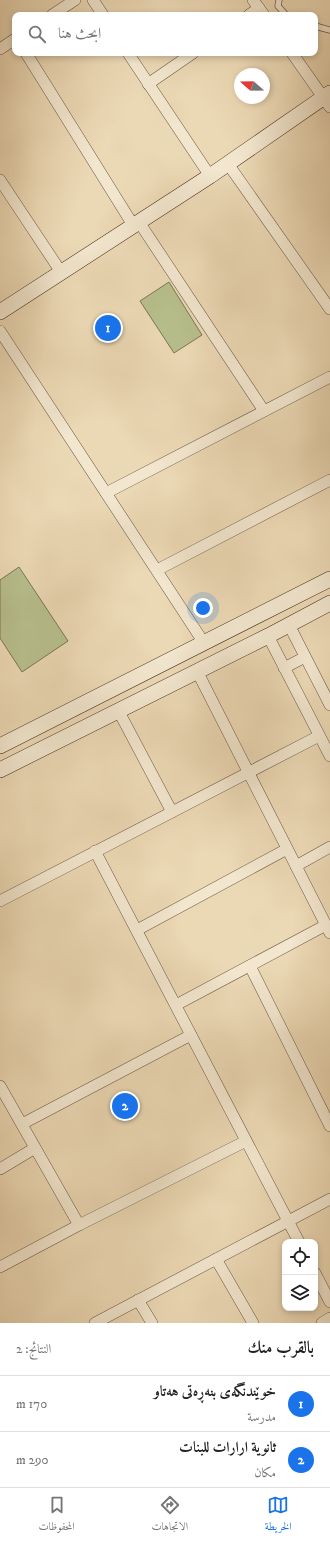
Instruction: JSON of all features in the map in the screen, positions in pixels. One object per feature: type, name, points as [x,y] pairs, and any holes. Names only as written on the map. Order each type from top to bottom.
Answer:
[{"type":"street","points":[[57,12],[76,0]]},
{"type":"street","points":[[93,0],[101,12]]},
{"type":"street","points":[[0,49],[12,41]]},
{"type":"street","points":[[28,56],[136,223],[264,411]]},
{"type":"street","points":[[130,56],[210,176]]},
{"type":"street","points":[[148,84],[189,56]]},
{"type":"street","points":[[0,312],[228,164],[328,102],[294,56]]},
{"type":"street","points":[[228,164],[330,309]]},
{"type":"street","points":[[0,180],[61,272]]},
{"type":"street","points":[[0,331],[204,643]]},
{"type":"street","points":[[106,493],[330,378]]},
{"type":"street","points":[[157,570],[330,480]]},
{"type":"street","points":[[0,746],[204,643],[328,586]]},
{"type":"street","points":[[0,770],[165,686],[268,636],[330,603]]},
{"type":"street","points":[[289,624],[330,705]]},
{"type":"street","points":[[268,636],[330,756]]},
{"type":"street","points":[[284,668],[305,657]]},
{"type":"street","points":[[156,667],[165,686]]},
{"type":"street","points":[[176,1005],[250,966],[328,929],[197,671]]},
{"type":"street","points":[[118,710],[172,812]]},
{"type":"street","points":[[0,902],[95,851],[320,736]]},
{"type":"street","points":[[296,866],[330,847]]},
{"type":"street","points":[[136,930],[287,849]]},
{"type":"street","points":[[95,851],[297,1239]]},
{"type":"street","points":[[250,966],[330,1126]]},
{"type":"street","points":[[22,1124],[191,1035]]},
{"type":"street","points":[[0,1086],[79,1225]]},
{"type":"street","points":[[0,1267],[79,1225],[246,1141]]},
{"type":"street","points":[[0,1169],[35,1148]]},
{"type":"street","points":[[95,1323],[330,1199]]},
{"type":"street","points":[[216,1259],[253,1323]]},
{"type":"street","points":[[316,1275],[330,1302]]},
{"type":"street","points":[[138,1300],[152,1323]]},
{"type":"street","points":[[322,1323],[330,1318]]},
{"type":"lane","points":[[279,0],[278,6],[283,12]]},
{"type":"lane","points":[[318,27],[330,30]]},
{"type":"green space","points":[[169,282],[202,335],[174,353],[140,301]]},
{"type":"green space","points":[[19,567],[68,641],[22,672],[0,638],[0,580]]},
{"type":"place","name":"خوێندنگەی بنەڕەتی هەتاو","points":[[108,328]]},
{"type":"place","name":"ثانوية ارارات للبنات","points":[[125,1106]]}]
